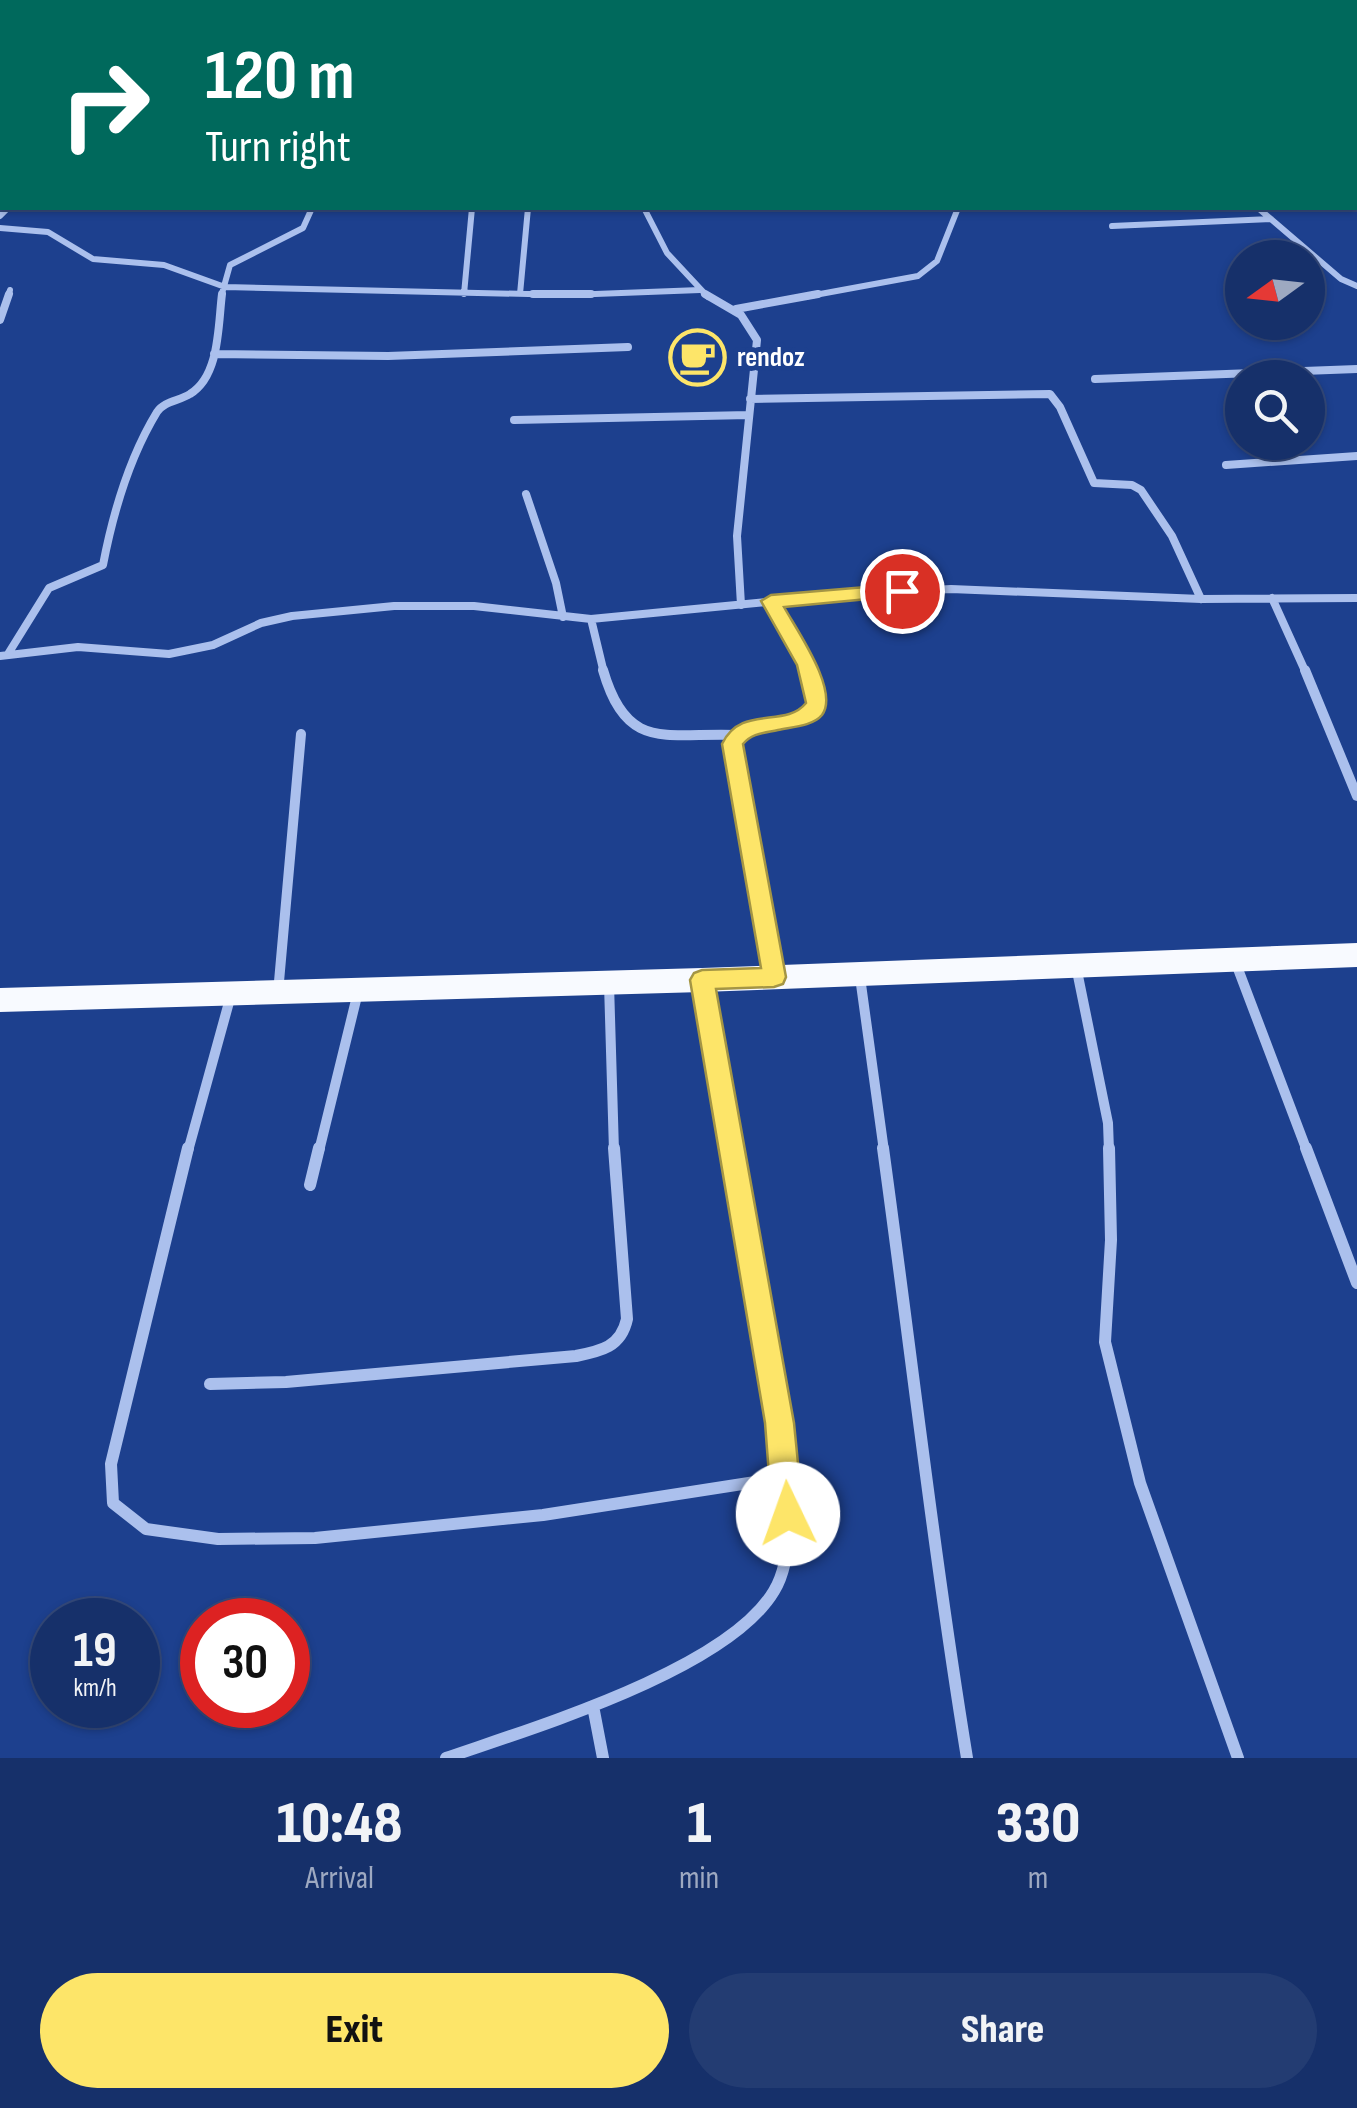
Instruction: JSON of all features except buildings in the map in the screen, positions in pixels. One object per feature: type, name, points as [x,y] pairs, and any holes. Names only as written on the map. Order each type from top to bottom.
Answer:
[{"type":"highway","points":[[0,1000],[702,980],[1357,954]]},
{"type":"street","points":[[4,655],[49,588],[103,565],[114,509],[158,409],[196,390],[214,354],[230,265],[306,226],[311,210]]},
{"type":"street","points":[[464,294],[472,210]]},
{"type":"street","points":[[520,294],[528,210]]},
{"type":"street","points":[[645,210],[666,253],[700,290],[747,317],[757,340],[738,536],[741,605]]},
{"type":"street","points":[[736,309],[918,276],[936,261],[957,210]]},
{"type":"street","points":[[1260,210],[1342,279],[1357,286]]},
{"type":"street","points":[[1112,226],[1271,219]]},
{"type":"street","points":[[0,228],[48,232],[93,259],[164,265],[225,287],[464,294],[700,290]]},
{"type":"street","points":[[0,320],[10,290]]},
{"type":"street","points":[[214,354],[404,355],[628,347]]},
{"type":"street","points":[[1095,379],[1357,369]]},
{"type":"street","points":[[750,399],[1050,394],[1060,406],[1094,482],[1104,488],[1132,485],[1142,491],[1168,531],[1201,598]]},
{"type":"street","points":[[514,420],[749,415]]},
{"type":"street","points":[[1226,465],[1357,456]]},
{"type":"street","points":[[526,494],[563,617]]},
{"type":"street","points":[[4,655],[78,647],[169,654],[213,645],[261,623],[292,616],[394,606],[474,606],[591,619],[771,601],[951,590],[1201,598],[1357,598]]},
{"type":"street","points":[[1272,598],[1334,734],[1357,796]]},
{"type":"street","points":[[591,619],[604,673],[624,720],[634,728],[737,734],[804,717],[813,712],[817,703],[807,665],[771,601]]},
{"type":"street","points":[[278,994],[302,734]]},
{"type":"street","points":[[737,734],[732,744],[734,759],[774,977]]},
{"type":"street","points":[[1235,959],[1357,1282]]},
{"type":"street","points":[[1076,966],[1108,1123],[1109,1360],[1140,1483],[1238,1758]]},
{"type":"street","points":[[859,974],[918,1401],[934,1556],[967,1758]]},
{"type":"street","points":[[446,1758],[593,1706],[712,1646],[755,1618],[775,1591],[784,1558],[787,1477],[702,980]]},
{"type":"street","points":[[210,1384],[286,1382],[576,1356],[617,1344],[625,1332],[626,1318],[614,1147],[609,983]]},
{"type":"street","points":[[310,1186],[358,991]]},
{"type":"street","points":[[231,995],[140,1332],[116,1442],[113,1504],[124,1520],[144,1528],[209,1537],[276,1541],[345,1538],[509,1520],[787,1477]]},
{"type":"street","points":[[593,1706],[603,1758]]},
{"type":"place","name":"rendoz","points":[[698,357]]},
{"type":"route","points":[[788,1514],[780,1423],[702,980],[774,977],[732,744],[737,734],[749,728],[804,717],[813,712],[817,703],[807,665],[771,601],[902,591]]}]
